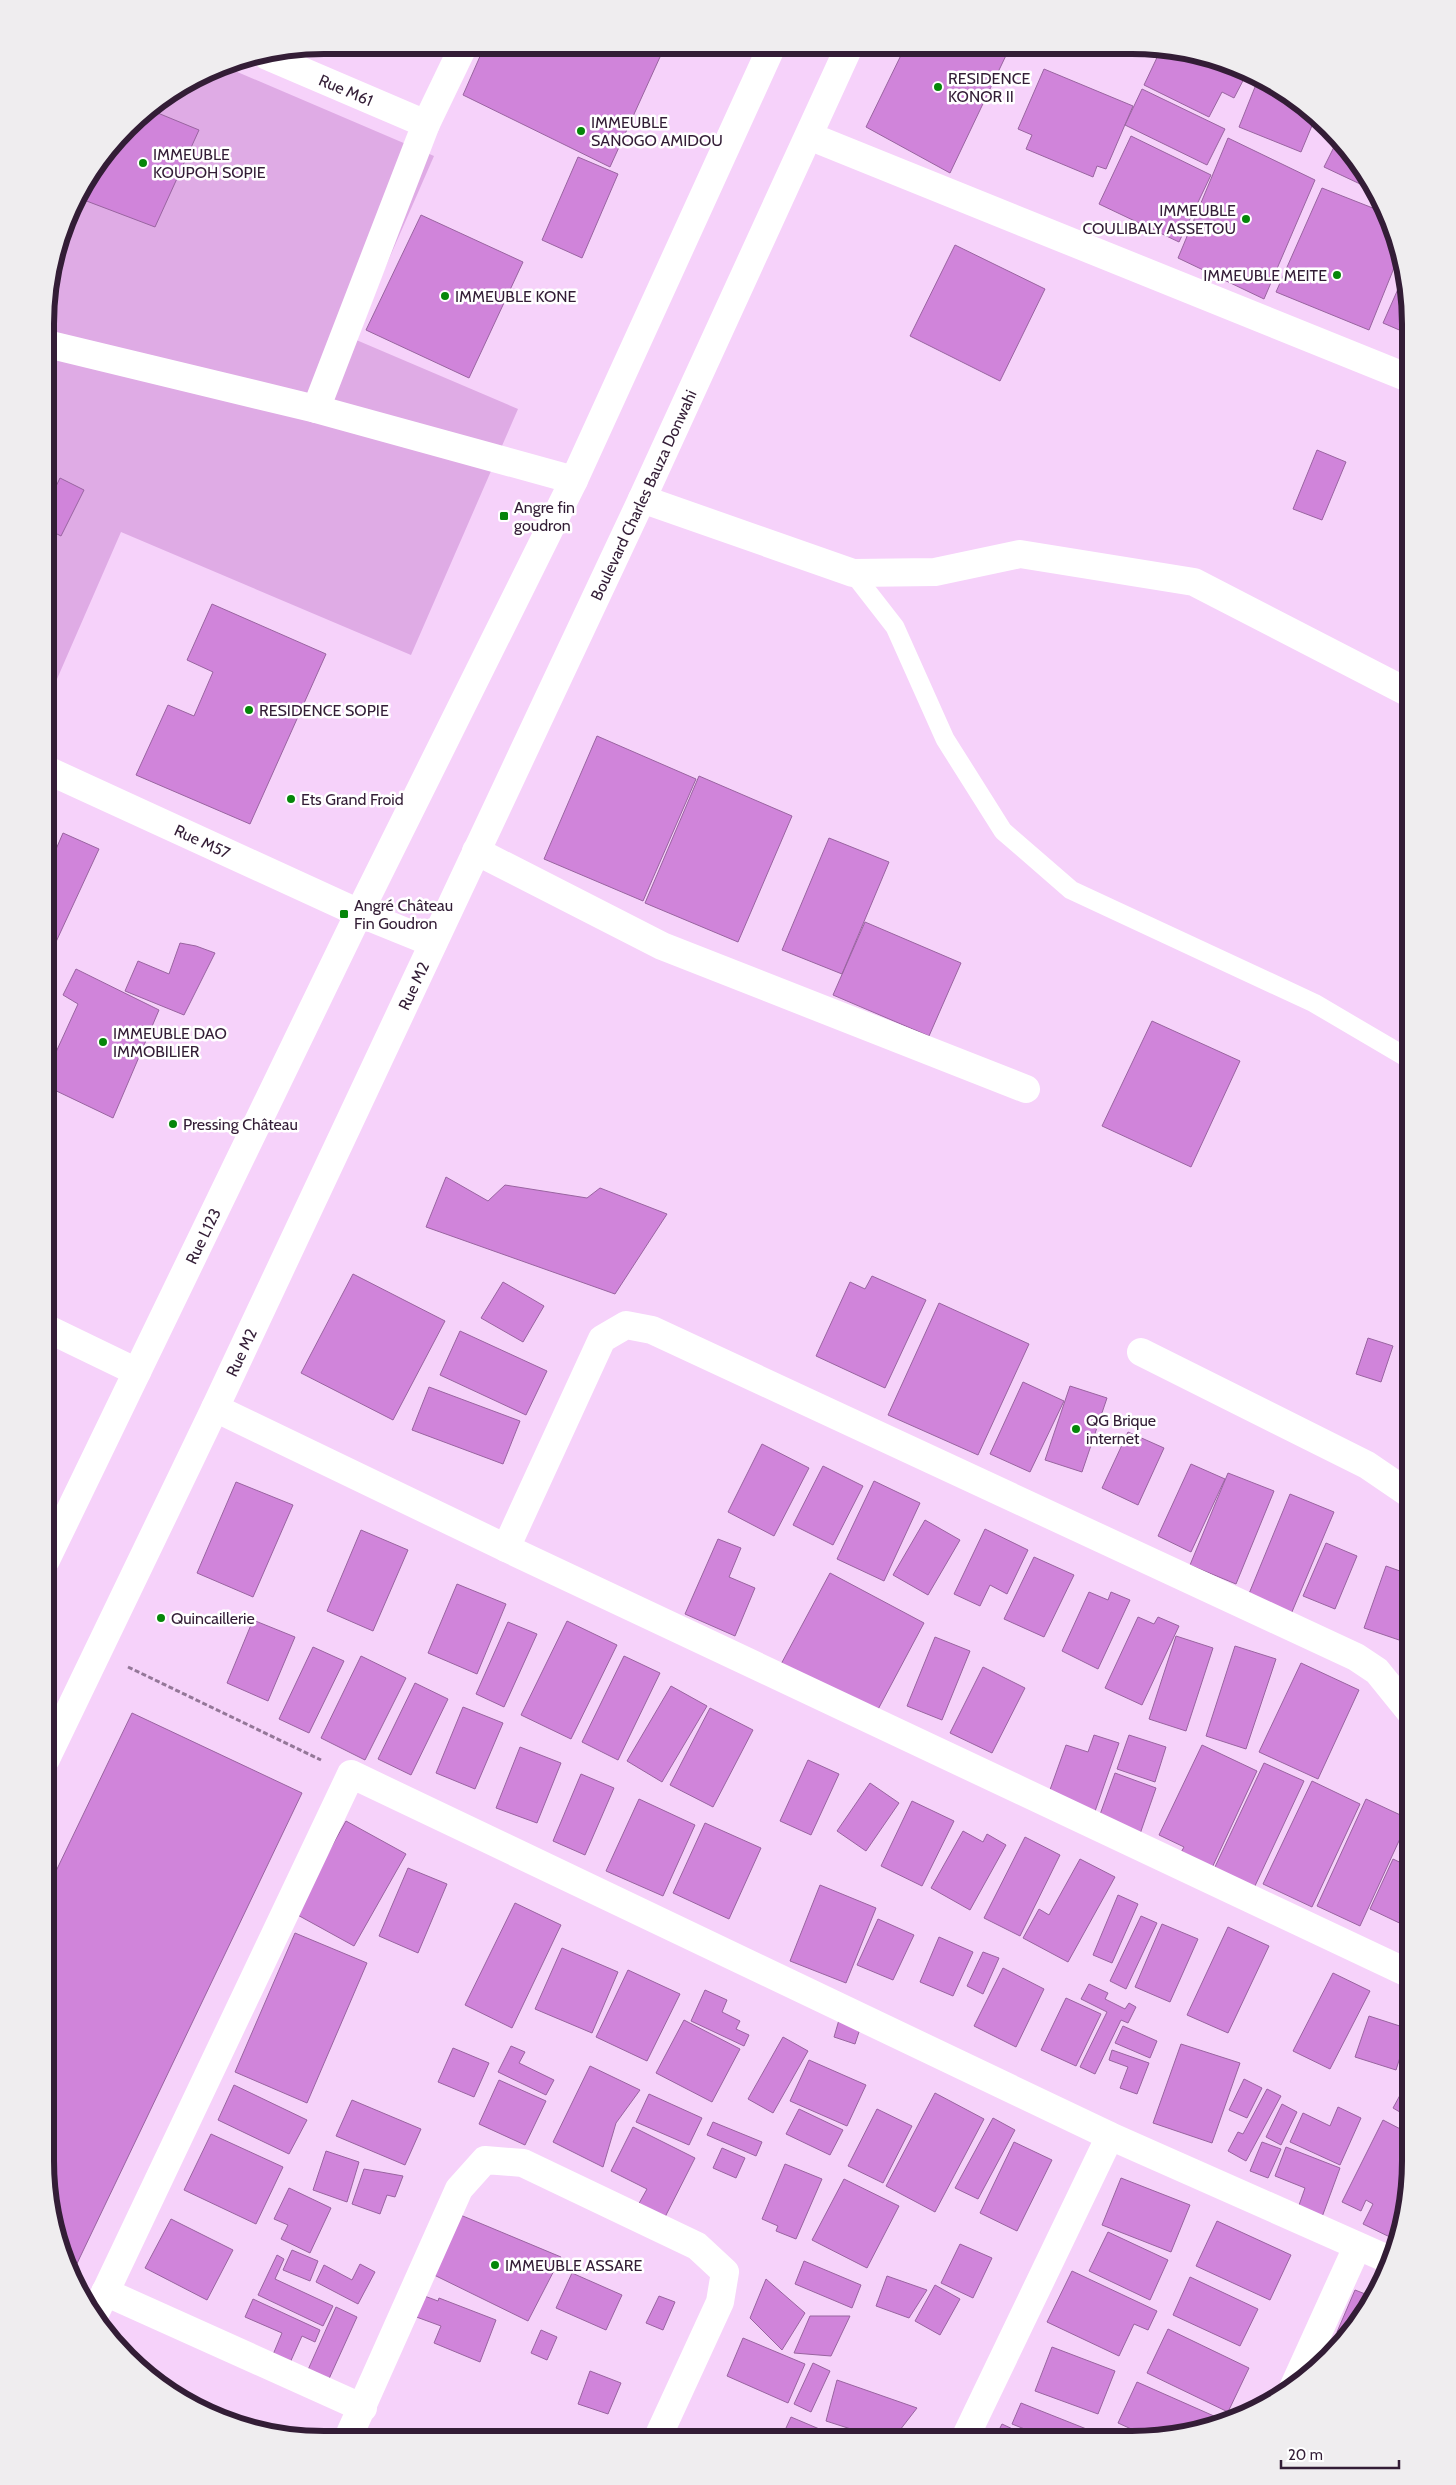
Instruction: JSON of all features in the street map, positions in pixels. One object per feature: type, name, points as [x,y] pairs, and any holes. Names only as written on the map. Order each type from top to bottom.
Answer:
[{"type":"street","points":[[316,409],[426,124],[460,54]]},
{"type":"street","points":[[359,913],[574,480],[768,54]]},
{"type":"street","name":"Boulevard Charles Bauza Donwahi","points":[[433,943],[642,499],[845,54]]},
{"type":"street","name":"Rue M61","points":[[273,59],[426,124]]},
{"type":"street","points":[[809,136],[1402,375]]},
{"type":"street","points":[[54,346],[316,409],[574,480]]},
{"type":"street","points":[[642,499],[853,573],[935,572],[1020,554],[1194,582],[1402,689]]},
{"type":"street","name":"Rue M57","points":[[54,773],[359,913],[433,943]]},
{"type":"street","points":[[476,851],[662,946],[1026,1089]]},
{"type":"street","name":"Rue L123","points":[[54,1543],[359,913]]},
{"type":"street","name":"Rue M2","points":[[54,1742],[215,1408],[433,943]]},
{"type":"street","points":[[506,1548],[602,1339],[626,1325],[652,1330],[1356,1656],[1377,1671],[1402,1702]]},
{"type":"street","points":[[54,1332],[137,1372]]},
{"type":"street","points":[[1141,1352],[1367,1465],[1402,1489]]},
{"type":"street","points":[[215,1408],[506,1548],[1402,1970]]},
{"type":"street","points":[[97,2308],[351,1774],[1110,2136],[1385,2258]]},
{"type":"street","points":[[968,2431],[1110,2136]]},
{"type":"street","points":[[352,2431],[459,2189],[485,2160],[523,2163],[697,2246],[725,2272],[720,2302],[661,2431]]},
{"type":"street","points":[[1299,2374],[1357,2246]]},
{"type":"street","points":[[105,2292],[363,2408]]},
{"type":"lane","points":[[853,573],[895,627],[945,739],[1003,831],[1071,890],[1314,1003],[1402,1055]]},
{"type":"path","points":[[96,1652],[351,1774]]},
{"type":"shaded area","points":[[232,70],[434,156],[354,339],[518,409],[411,655],[121,532],[54,686],[54,306],[59,271],[74,220],[90,189],[109,159],[159,109],[189,90]]},
{"type":"building","name":"IMMEUBLE SANOGO AMIDOU","points":[[481,54],[661,54],[610,167],[463,95]]},
{"type":"building","name":"RESIDENCE KONOR II","points":[[902,54],[1007,54],[950,173],[866,127]]},
{"type":"building","points":[[1158,55],[1202,63],[1244,78],[1234,98],[1222,92],[1209,117],[1144,85]]},
{"type":"building","points":[[1044,69],[1133,106],[1106,169],[1097,166],[1093,177],[1026,149],[1032,135],[1018,129]]},
{"type":"building","points":[[1256,84],[1297,109],[1313,124],[1301,152],[1239,127]]},
{"type":"building","points":[[1142,89],[1225,129],[1207,165],[1125,125]]},
{"type":"building","name":"IMMEUBLE KOUPOH SOPIE","points":[[156,112],[199,130],[155,227],[84,200],[109,159]]},
{"type":"building","points":[[1131,136],[1211,175],[1179,242],[1099,204]]},
{"type":"building","name":"IMMEUBLE COULIBALY ASSETOU","points":[[1228,138],[1315,180],[1264,299],[1178,258]]},
{"type":"building","points":[[1335,146],[1347,159],[1364,186],[1324,167]]},
{"type":"building","points":[[578,157],[618,174],[582,258],[542,240]]},
{"type":"building","name":"IMMEUBLE MEITE","points":[[1322,188],[1377,210],[1388,237],[1395,264],[1369,330],[1276,292]]},
{"type":"building","name":"IMMEUBLE KONE","points":[[421,215],[523,262],[469,378],[366,330]]},
{"type":"building","points":[[955,245],[1045,289],[1000,381],[910,336]]},
{"type":"building","points":[[1400,286],[1402,331],[1383,323]]},
{"type":"building","points":[[1317,450],[1346,462],[1322,520],[1293,509]]},
{"type":"building","points":[[60,478],[84,490],[61,536],[54,532],[54,490]]},
{"type":"building","name":"RESIDENCE SOPIE","points":[[212,604],[326,654],[250,824],[136,775],[168,705],[194,716],[213,672],[187,660]]},
{"type":"building","points":[[597,736],[696,779],[643,901],[544,859]]},
{"type":"building","points":[[699,776],[792,816],[738,942],[645,903]]},
{"type":"building","points":[[63,833],[99,849],[54,946],[54,854]]},
{"type":"building","points":[[829,838],[889,862],[842,974],[782,950]]},
{"type":"building","points":[[865,922],[961,963],[929,1036],[833,995]]},
{"type":"building","points":[[180,943],[196,946],[215,953],[184,1015],[125,991],[138,961],[169,974]]},
{"type":"building","name":"IMMEUBLE DAO IMMOBILIER","points":[[76,969],[159,1010],[113,1118],[54,1090],[54,1056],[78,1004],[63,995]]},
{"type":"building","points":[[1152,1021],[1240,1061],[1191,1167],[1102,1126]]},
{"type":"building","points":[[446,1177],[488,1201],[505,1185],[587,1198],[600,1188],[667,1214],[615,1294],[426,1227]]},
{"type":"building","points":[[353,1274],[445,1321],[393,1420],[301,1373]]},
{"type":"building","points":[[872,1276],[926,1300],[885,1388],[816,1356],[850,1282],[865,1289]]},
{"type":"building","points":[[503,1282],[544,1306],[523,1342],[481,1318]]},
{"type":"building","points":[[939,1303],[1029,1344],[978,1455],[888,1415]]},
{"type":"building","points":[[460,1331],[547,1371],[526,1415],[440,1375]]},
{"type":"building","points":[[1368,1338],[1393,1346],[1381,1382],[1356,1374]]},
{"type":"building","points":[[1023,1382],[1064,1401],[1030,1472],[990,1454]]},
{"type":"building","name":"QG Brique internet","points":[[1070,1386],[1107,1398],[1082,1472],[1045,1460]]},
{"type":"building","points":[[429,1387],[520,1421],[503,1464],[412,1430]]},
{"type":"building","points":[[1128,1432],[1164,1448],[1138,1505],[1102,1488]]},
{"type":"building","points":[[762,1444],[809,1468],[774,1536],[728,1512]]},
{"type":"building","points":[[1191,1464],[1225,1479],[1191,1552],[1158,1536]]},
{"type":"building","points":[[823,1466],[863,1486],[833,1545],[793,1525]]},
{"type":"building","points":[[1228,1473],[1274,1491],[1236,1584],[1190,1565]]},
{"type":"building","points":[[874,1481],[920,1503],[884,1581],[837,1559]]},
{"type":"building","points":[[236,1482],[293,1505],[253,1597],[197,1573]]},
{"type":"building","points":[[1290,1494],[1334,1512],[1289,1619],[1246,1601]]},
{"type":"building","points":[[925,1520],[960,1540],[928,1595],[893,1575]]},
{"type":"building","points":[[985,1529],[1028,1550],[1007,1594],[990,1585],[980,1606],[954,1594]]},
{"type":"building","points":[[361,1530],[408,1550],[373,1631],[327,1611]]},
{"type":"building","points":[[718,1539],[741,1548],[729,1577],[755,1588],[735,1636],[685,1614]]},
{"type":"building","points":[[1326,1543],[1357,1556],[1335,1609],[1303,1596]]},
{"type":"building","points":[[1034,1557],[1074,1575],[1044,1637],[1004,1619]]},
{"type":"building","points":[[1386,1566],[1402,1572],[1402,1641],[1364,1628]]},
{"type":"building","points":[[830,1573],[924,1623],[874,1717],[780,1666]]},
{"type":"building","points":[[457,1584],[506,1604],[477,1674],[428,1653]]},
{"type":"building","points":[[1089,1592],[1108,1600],[1111,1592],[1130,1600],[1098,1669],[1062,1651]]},
{"type":"building","points":[[1138,1617],[1154,1624],[1158,1617],[1179,1626],[1142,1705],[1105,1688]]},
{"type":"building","points":[[253,1620],[295,1637],[268,1701],[227,1683]]},
{"type":"building","points":[[567,1621],[617,1645],[571,1739],[521,1715]]},
{"type":"building","points":[[508,1622],[537,1634],[504,1707],[476,1694]]},
{"type":"building","points":[[1176,1636],[1213,1648],[1186,1731],[1149,1719]]},
{"type":"building","points":[[935,1637],[970,1651],[942,1720],[907,1706]]},
{"type":"building","points":[[1235,1646],[1276,1659],[1246,1749],[1206,1736]]},
{"type":"building","points":[[313,1647],[344,1661],[309,1733],[279,1719]]},
{"type":"building","points":[[361,1656],[406,1678],[365,1760],[321,1738]]},
{"type":"building","points":[[624,1656],[660,1673],[618,1760],[582,1742]]},
{"type":"building","points":[[1301,1663],[1359,1690],[1318,1779],[1259,1752]]},
{"type":"building","points":[[983,1667],[1025,1688],[992,1753],[950,1733]]},
{"type":"building","points":[[415,1683],[448,1699],[411,1775],[378,1759]]},
{"type":"building","points":[[671,1686],[707,1706],[662,1782],[627,1761]]},
{"type":"building","points":[[463,1707],[503,1723],[475,1789],[436,1773]]},
{"type":"building","points":[[710,1708],[753,1730],[713,1807],[670,1785]]},
{"type":"building","points":[[132,1713],[302,1793],[75,2267],[63,2231],[54,2179],[54,1875]]},
{"type":"building","points":[[1094,1735],[1119,1743],[1093,1817],[1046,1801],[1066,1745],[1088,1752]]},
{"type":"building","points":[[1129,1735],[1166,1747],[1155,1782],[1117,1769]]},
{"type":"building","points":[[1202,1745],[1257,1771],[1211,1870],[1179,1856],[1184,1847],[1159,1835]]},
{"type":"building","points":[[520,1747],[561,1763],[537,1823],[496,1808]]},
{"type":"building","points":[[808,1760],[839,1774],[811,1835],[780,1821]]},
{"type":"building","points":[[1264,1763],[1304,1781],[1254,1888],[1214,1869]]},
{"type":"building","points":[[1115,1773],[1156,1788],[1140,1834],[1098,1820]]},
{"type":"building","points":[[581,1774],[614,1788],[585,1855],[553,1841]]},
{"type":"building","points":[[1312,1781],[1360,1804],[1312,1907],[1263,1884]]},
{"type":"building","points":[[870,1783],[899,1803],[866,1851],[837,1831]]},
{"type":"building","points":[[639,1799],[695,1825],[663,1896],[606,1871]]},
{"type":"building","points":[[1366,1799],[1402,1816],[1402,1834],[1360,1926],[1317,1906]]},
{"type":"building","points":[[912,1801],[954,1821],[922,1886],[881,1866]]},
{"type":"building","points":[[346,1821],[406,1854],[354,1946],[294,1913]]},
{"type":"building","points":[[705,1823],[761,1848],[729,1919],[673,1893]]},
{"type":"building","points":[[963,1831],[983,1842],[987,1834],[1006,1845],[970,1910],[931,1888]]},
{"type":"building","points":[[1025,1837],[1060,1855],[1020,1936],[984,1918]]},
{"type":"building","points":[[1080,1859],[1115,1877],[1068,1962],[1023,1938],[1039,1909],[1049,1915]]},
{"type":"building","points":[[1393,1859],[1402,1863],[1402,1924],[1370,1909]]},
{"type":"building","points":[[408,1868],[447,1884],[418,1953],[379,1936]]},
{"type":"building","points":[[820,1885],[876,1908],[846,1983],[790,1961]]},
{"type":"building","points":[[1118,1895],[1138,1904],[1112,1963],[1093,1955]]},
{"type":"building","points":[[515,1903],[561,1925],[512,2028],[465,2005]]},
{"type":"building","points":[[1141,1916],[1157,1923],[1126,1989],[1110,1981]]},
{"type":"building","points":[[878,1919],[914,1935],[893,1980],[857,1965]]},
{"type":"building","points":[[1162,1924],[1198,1939],[1170,2002],[1135,1987]]},
{"type":"building","points":[[1228,1927],[1269,1946],[1228,2033],[1187,2015]]},
{"type":"building","points":[[295,1933],[367,1963],[307,2103],[235,2072]]},
{"type":"building","points":[[939,1937],[973,1952],[953,1996],[920,1982]]},
{"type":"building","points":[[562,1948],[618,1972],[592,2033],[535,2009]]},
{"type":"building","points":[[983,1952],[999,1958],[983,1994],[967,1986]]},
{"type":"building","points":[[1003,1968],[1044,1989],[1016,2047],[974,2026]]},
{"type":"building","points":[[628,1970],[680,1994],[647,2061],[596,2037]]},
{"type":"building","points":[[1333,1973],[1370,1991],[1330,2069],[1293,2051]]},
{"type":"building","points":[[1089,1984],[1108,1993],[1105,1999],[1125,2009],[1129,2003],[1136,2007],[1128,2023],[1121,2020],[1095,2074],[1080,2067],[1107,2012],[1081,1999]]},
{"type":"building","points":[[705,1990],[727,2000],[722,2012],[740,2021],[736,2029],[749,2035],[744,2046],[691,2021]]},
{"type":"building","points":[[1066,1998],[1101,2014],[1076,2066],[1041,2050]]},
{"type":"building","points":[[841,2013],[863,2020],[855,2044],[834,2037]]},
{"type":"building","points":[[1369,2016],[1402,2027],[1402,2051],[1396,2070],[1355,2057]]},
{"type":"building","points":[[684,2020],[740,2049],[712,2102],[656,2073]]},
{"type":"building","points":[[1123,2026],[1157,2041],[1150,2058],[1115,2043]]},
{"type":"building","points":[[783,2037],[808,2051],[773,2113],[748,2099]]},
{"type":"building","points":[[1181,2044],[1240,2063],[1212,2143],[1153,2123]]},
{"type":"building","points":[[511,2046],[525,2052],[519,2063],[554,2080],[546,2095],[498,2072]]},
{"type":"building","points":[[453,2048],[489,2063],[474,2097],[438,2082]]},
{"type":"building","points":[[1112,2050],[1149,2063],[1137,2094],[1120,2088],[1128,2067],[1109,2060]]},
{"type":"building","points":[[809,2060],[866,2085],[847,2126],[790,2101]]},
{"type":"building","points":[[590,2066],[640,2090],[616,2123],[603,2167],[553,2142]]},
{"type":"building","points":[[1244,2079],[1262,2088],[1247,2118],[1229,2110]]},
{"type":"building","points":[[499,2080],[546,2101],[525,2145],[479,2124]]},
{"type":"building","points":[[234,2085],[307,2120],[289,2154],[218,2120]]},
{"type":"building","points":[[1267,2089],[1281,2096],[1246,2161],[1228,2151],[1238,2132],[1243,2134]]},
{"type":"building","points":[[1402,2092],[1402,2113],[1393,2108]]},
{"type":"building","points":[[935,2093],[984,2119],[935,2212],[886,2186]]},
{"type":"building","points":[[649,2094],[702,2118],[689,2145],[636,2122]]},
{"type":"building","points":[[352,2100],[421,2129],[405,2165],[336,2136]]},
{"type":"building","points":[[1282,2104],[1297,2112],[1281,2145],[1266,2137]]},
{"type":"building","points":[[1338,2107],[1361,2118],[1340,2165],[1290,2142],[1303,2113],[1330,2126]]},
{"type":"building","points":[[799,2109],[843,2130],[830,2155],[786,2134]]},
{"type":"building","points":[[877,2109],[912,2126],[883,2183],[848,2166]]},
{"type":"building","points":[[993,2118],[1015,2130],[978,2199],[955,2188]]},
{"type":"building","points":[[1383,2120],[1402,2130],[1402,2179],[1397,2214],[1391,2238],[1363,2224],[1373,2204],[1366,2200],[1361,2211],[1342,2202]]},
{"type":"building","points":[[713,2122],[762,2142],[756,2156],[707,2135]]},
{"type":"building","points":[[633,2127],[695,2158],[663,2221],[637,2207],[647,2189],[611,2171]]},
{"type":"building","points":[[211,2134],[283,2167],[256,2224],[184,2190]]},
{"type":"building","points":[[1014,2142],[1052,2160],[1017,2231],[980,2213]]},
{"type":"building","points":[[1262,2142],[1281,2149],[1268,2178],[1250,2171]]},
{"type":"building","points":[[1286,2147],[1340,2168],[1322,2217],[1298,2208],[1305,2188],[1275,2176]]},
{"type":"building","points":[[722,2148],[745,2158],[736,2178],[713,2168]]},
{"type":"building","points":[[326,2151],[359,2162],[347,2202],[313,2190]]},
{"type":"building","points":[[785,2164],[822,2179],[796,2239],[776,2231],[778,2226],[762,2219]]},
{"type":"building","points":[[364,2169],[403,2176],[395,2197],[387,2195],[380,2214],[352,2204]]},
{"type":"building","points":[[1121,2178],[1190,2205],[1171,2252],[1102,2225]]},
{"type":"building","points":[[844,2179],[899,2206],[867,2268],[812,2240]]},
{"type":"building","points":[[289,2188],[331,2208],[310,2253],[281,2239],[288,2225],[274,2219]]},
{"type":"building","name":"IMMEUBLE ASSARE","points":[[458,2214],[561,2257],[528,2321],[430,2273]]},
{"type":"building","points":[[171,2219],[233,2250],[207,2300],[145,2268]]},
{"type":"building","points":[[1217,2221],[1291,2255],[1270,2300],[1196,2266]]},
{"type":"building","points":[[1108,2232],[1168,2260],[1150,2300],[1089,2271]]},
{"type":"building","points":[[960,2244],[992,2258],[973,2298],[941,2283]]},
{"type":"building","points":[[292,2250],[318,2261],[310,2281],[283,2270]]},
{"type":"building","points":[[277,2255],[284,2259],[275,2279],[333,2306],[323,2326],[258,2295]]},
{"type":"building","points":[[804,2261],[861,2285],[852,2308],[795,2284]]},
{"type":"building","points":[[360,2264],[375,2272],[358,2304],[316,2282],[324,2265],[352,2280]]},
{"type":"building","points":[[1072,2271],[1157,2311],[1148,2330],[1134,2324],[1119,2356],[1047,2322]]},
{"type":"building","points":[[572,2273],[622,2295],[606,2330],[556,2308]]},
{"type":"building","points":[[887,2276],[927,2290],[909,2318],[876,2306]]},
{"type":"building","points":[[1190,2277],[1258,2309],[1240,2346],[1173,2315]]},
{"type":"building","points":[[766,2279],[805,2313],[782,2350],[750,2318]]},
{"type":"building","points":[[935,2285],[960,2299],[940,2335],[915,2321]]},
{"type":"building","points":[[1355,2290],[1367,2295],[1347,2326],[1340,2333],[1337,2332]]},
{"type":"building","points":[[419,2294],[438,2301],[439,2298],[496,2320],[480,2362],[434,2343],[441,2326],[411,2315]]},
{"type":"building","points":[[659,2296],[675,2302],[663,2330],[646,2323]]},
{"type":"building","points":[[253,2299],[320,2330],[315,2342],[302,2336],[289,2365],[272,2357],[282,2333],[245,2317]]},
{"type":"building","points":[[336,2307],[357,2317],[328,2381],[307,2372]]},
{"type":"building","points":[[810,2316],[850,2316],[831,2356],[794,2353]]},
{"type":"building","points":[[1168,2329],[1249,2368],[1228,2412],[1147,2373]]},
{"type":"building","points":[[541,2330],[557,2337],[547,2360],[531,2353]]},
{"type":"building","points":[[743,2338],[805,2364],[788,2403],[727,2376]]},
{"type":"building","points":[[1052,2347],[1115,2371],[1098,2414],[1035,2391]]},
{"type":"building","points":[[813,2363],[830,2371],[811,2412],[794,2404]]},
{"type":"building","points":[[590,2371],[621,2383],[608,2414],[578,2404]]},
{"type":"building","points":[[837,2380],[917,2408],[899,2431],[857,2431],[826,2421]]},
{"type":"building","points":[[1137,2382],[1217,2417],[1185,2426],[1150,2431],[1136,2431],[1118,2423]]},
{"type":"building","points":[[1021,2403],[1089,2430],[1030,2431],[1012,2424]]},
{"type":"building","points":[[791,2417],[824,2431],[785,2431]]},
{"type":"building","points":[[1002,2424],[1017,2431],[998,2431]]},
{"type":"place","name":"RESIDENCE KONOR II","points":[[938,87]]},
{"type":"place","name":"IMMEUBLE SANOGO AMIDOU","points":[[581,131]]},
{"type":"place","name":"IMMEUBLE KOUPOH SOPIE","points":[[143,163]]},
{"type":"place","name":"IMMEUBLE COULIBALY ASSETOU","points":[[1246,219]]},
{"type":"place","name":"IMMEUBLE MEITE","points":[[1337,275]]},
{"type":"place","name":"IMMEUBLE KONE","points":[[445,296]]},
{"type":"place","name":"Angre fin goudron","points":[[504,516]]},
{"type":"place","name":"RESIDENCE SOPIE","points":[[249,710]]},
{"type":"place","name":"Ets Grand Froid","points":[[291,799]]},
{"type":"place","name":"Angré Château Fin Goudron","points":[[344,914]]},
{"type":"place","name":"IMMEUBLE DAO IMMOBILIER","points":[[103,1042]]},
{"type":"place","name":"Pressing Château","points":[[173,1124]]},
{"type":"place","name":"QG Brique internet","points":[[1076,1429]]},
{"type":"place","name":"Quincaillerie","points":[[161,1618]]},
{"type":"place","name":"IMMEUBLE ASSARE","points":[[495,2265]]}]
